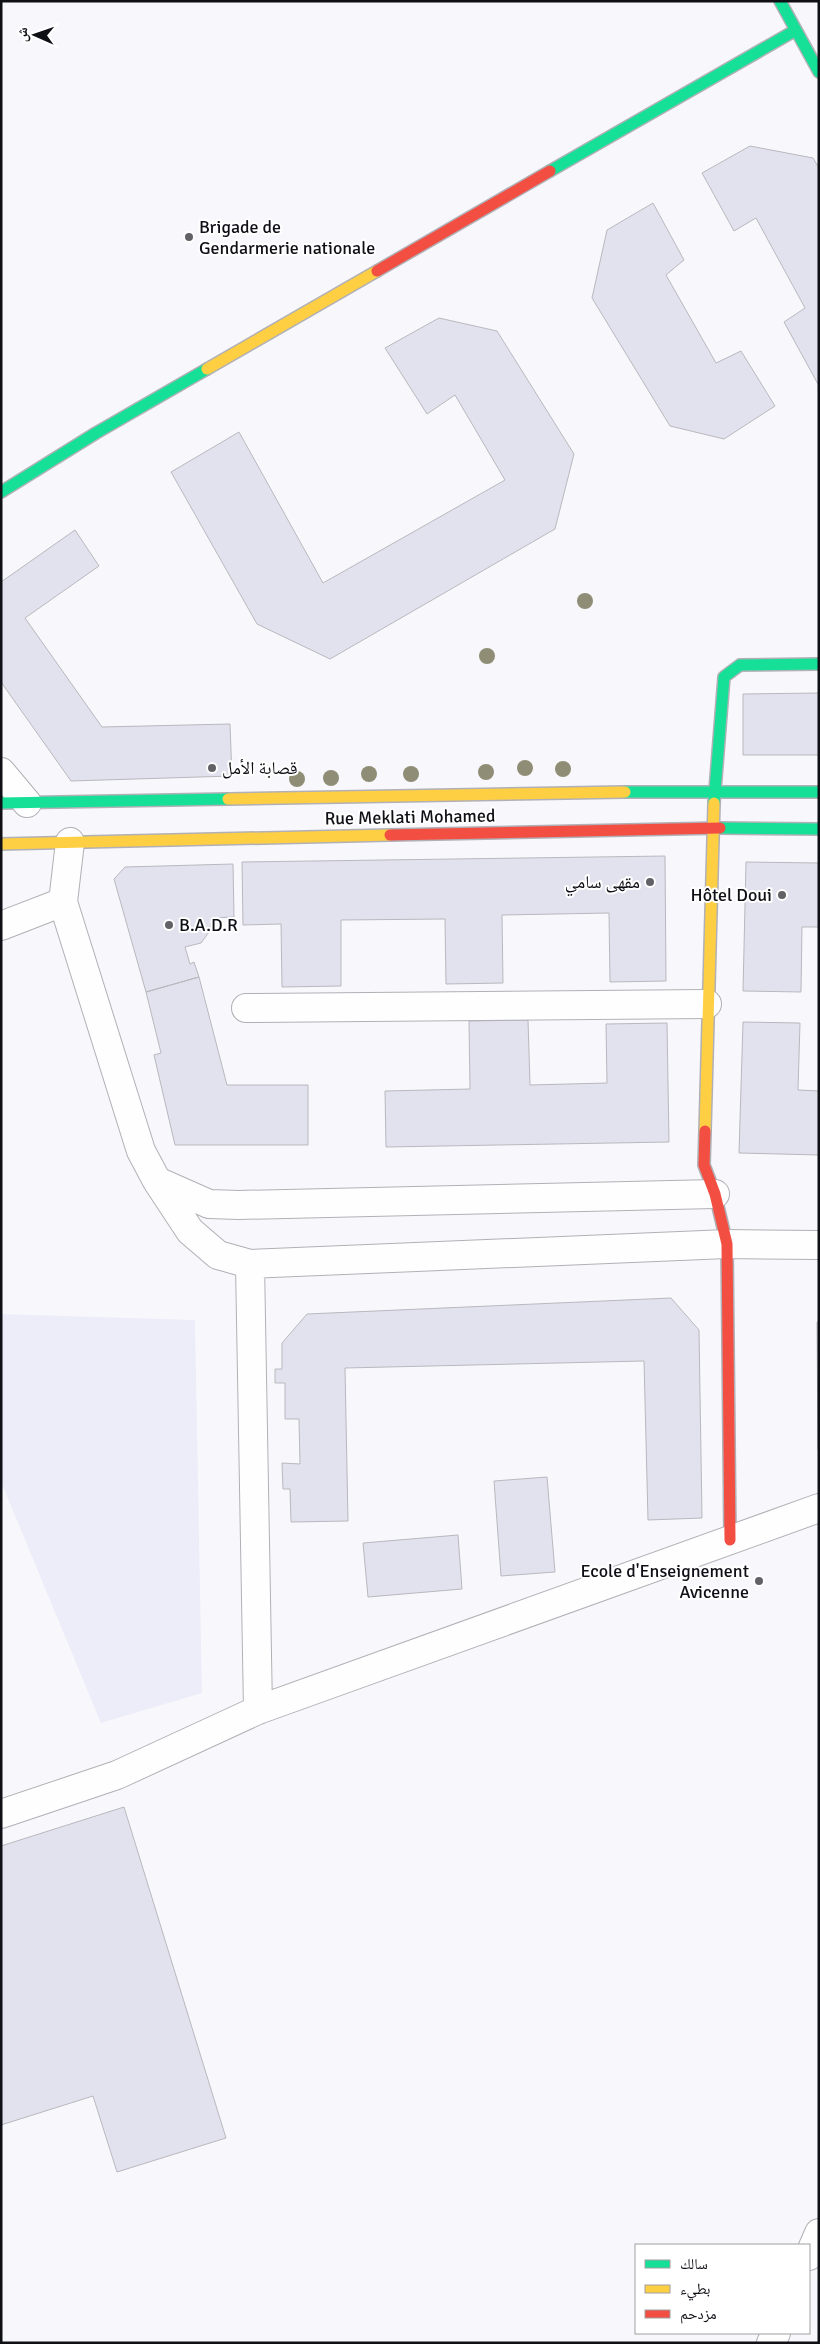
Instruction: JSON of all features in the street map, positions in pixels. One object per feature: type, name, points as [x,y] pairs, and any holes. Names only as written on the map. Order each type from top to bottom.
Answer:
[{"type":"street","points":[[780,1],[819,72]]},
{"type":"street","points":[[1,492],[96,433],[796,30]]},
{"type":"street","points":[[730,1540],[728,1244],[715,1194],[704,1165],[712,828],[724,677],[740,665],[819,664]]},
{"type":"street","points":[[1,772],[14,803]]},
{"type":"street","name":"Rue Meklati Mohamed","points":[[14,803],[714,791],[819,792]]},
{"type":"street","name":"Rue Meklati Mohamed","points":[[1,844],[712,828],[819,829]]},
{"type":"street","points":[[70,842],[64,902],[141,1150],[157,1181],[190,1231],[218,1255],[250,1264],[728,1244],[819,1245]]},
{"type":"street","points":[[1,926],[64,902]]},
{"type":"street","points":[[246,1008],[707,1004]]},
{"type":"street","points":[[157,1181],[209,1204],[239,1205],[715,1194]]},
{"type":"street","points":[[250,1264],[258,1710]]},
{"type":"street","points":[[1,1814],[117,1775],[258,1710],[819,1508]]},
{"type":"street","points":[[810,2254],[819,2233]]},
{"type":"shaded area","points":[[1,1314],[195,1320],[202,1693],[101,1723],[1,1482]]},
{"type":"building","points":[[750,146],[813,158],[819,168],[819,386],[784,322],[805,308],[756,218],[734,231],[702,173]]},
{"type":"building","points":[[653,203],[684,260],[666,275],[716,363],[741,351],[775,406],[724,439],[670,426],[592,298],[607,230]]},
{"type":"building","points":[[439,318],[497,331],[574,454],[555,529],[330,659],[257,624],[171,472],[239,432],[323,583],[505,480],[455,395],[427,414],[385,348]]},
{"type":"building","points":[[75,530],[99,566],[25,618],[102,727],[230,724],[232,776],[71,781],[1,682],[1,582]]},
{"type":"building","points":[[819,693],[819,755],[743,755],[743,694]]},
{"type":"building","points":[[665,856],[666,981],[610,982],[609,913],[502,915],[503,983],[446,984],[445,919],[341,920],[341,986],[282,987],[281,924],[243,925],[242,862]]},
{"type":"building","name":"Hôtel Doui","points":[[746,862],[819,863],[819,927],[802,927],[801,992],[743,991]]},
{"type":"building","name":"B.A.D.R","points":[[233,864],[234,917],[213,918],[209,932],[201,943],[185,947],[190,964],[194,962],[199,977],[146,992],[114,879],[125,867]]},
{"type":"building","points":[[199,977],[227,1085],[308,1085],[308,1145],[175,1145],[154,1055],[161,1053],[146,992]]},
{"type":"building","points":[[528,1020],[530,1085],[607,1083],[606,1024],[667,1023],[669,1142],[386,1147],[385,1091],[470,1089],[469,1021]]},
{"type":"building","points":[[743,1022],[800,1023],[798,1090],[819,1091],[819,1155],[739,1153]]},
{"type":"building","points":[[671,1298],[699,1330],[702,1518],[648,1520],[644,1361],[345,1368],[348,1521],[291,1522],[290,1489],[283,1489],[282,1463],[300,1464],[299,1419],[285,1419],[285,1383],[275,1383],[275,1369],[282,1369],[282,1343],[307,1314]]},
{"type":"building","points":[[817,1322],[819,1322],[819,1449],[818,1449]]},
{"type":"building","points":[[547,1477],[555,1572],[501,1576],[494,1481]]},
{"type":"building","points":[[458,1535],[462,1589],[368,1597],[363,1543]]},
{"type":"building","points":[[124,1807],[226,2138],[117,2172],[93,2096],[1,2125],[1,1846]]},
{"type":"traffic: fast","points":[[780,1],[819,72]]},
{"type":"traffic: fast","points":[[550,171],[796,30]]},
{"type":"traffic: fast","points":[[1,492],[96,433],[207,369]]},
{"type":"traffic: fast","points":[[714,803],[724,677],[740,665],[819,664]]},
{"type":"traffic: fast","points":[[625,792],[819,792]]},
{"type":"traffic: fast","points":[[1,803],[228,799]]},
{"type":"traffic: fast","points":[[720,828],[819,829]]},
{"type":"traffic: slow","points":[[207,369],[377,271]]},
{"type":"traffic: slow","points":[[228,799],[625,792]]},
{"type":"traffic: slow","points":[[705,1131],[714,803]]},
{"type":"traffic: slow","points":[[1,844],[390,835]]},
{"type":"traffic: jam","points":[[377,271],[550,171]]},
{"type":"traffic: jam","points":[[390,835],[720,828]]},
{"type":"traffic: jam","points":[[705,1131],[704,1165],[715,1194],[727,1244],[730,1540]]},
{"type":"place","name":"Brigade de Gendarmerie nationale","points":[[189,237]]},
{"type":"place","name":"قصابة الأمل","points":[[212,768]]},
{"type":"place","name":"مقهى سامي","points":[[650,882]]},
{"type":"place","name":"Hôtel Doui","points":[[782,895]]},
{"type":"place","name":"B.A.D.R","points":[[169,925]]},
{"type":"place","name":"Ecole d'Enseignement Avicenne","points":[[759,1581]]}]
